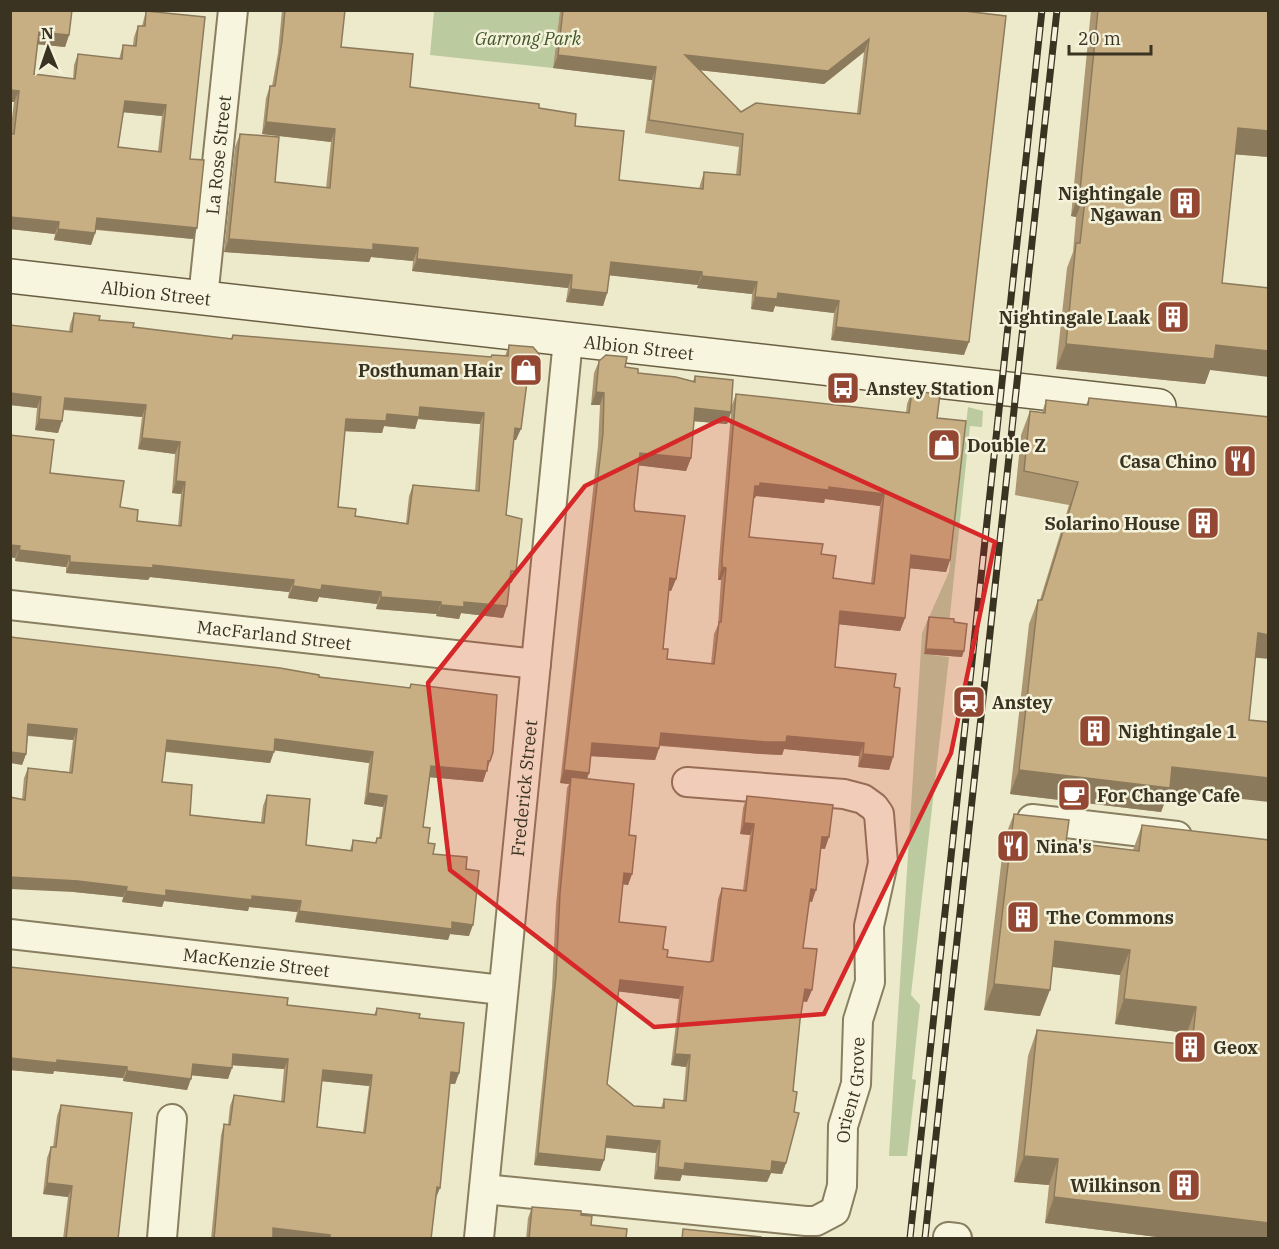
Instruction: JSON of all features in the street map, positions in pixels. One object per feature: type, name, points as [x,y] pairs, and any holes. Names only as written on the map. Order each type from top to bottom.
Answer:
[{"type":"street","name":"La Rose Street","points":[[203,298],[233,10]]},
{"type":"street","name":"Albion Street","points":[[10,276],[1186,409]]},
{"type":"street","name":"Frederick Street","points":[[479,1239],[568,340]]},
{"type":"street","name":"MacFarland Street","points":[[10,605],[536,664]]},
{"type":"street","name":"Orient Grove","points":[[484,1189],[806,1221],[816,1221],[835,1211],[843,1186],[843,1126],[856,1084],[856,1032],[870,982],[868,935],[883,863],[879,814],[863,799],[844,794],[687,782]]},
{"type":"street","points":[[1018,817],[1201,838]]},
{"type":"street","name":"MacKenzie Street","points":[[10,934],[502,990]]},
{"type":"street","points":[[162,1239],[172,1119]]},
{"type":"highlighted area","points":[[724,418],[995,542],[951,753],[824,1014],[654,1027],[450,870],[428,683],[585,486]]},
{"type":"green space","name":"Garrong Park","points":[[434,11],[560,11],[553,68],[430,55]]},
{"type":"green space","points":[[968,407],[983,411],[982,427],[970,426],[949,624],[924,654],[949,657],[911,995],[920,1005],[912,1079],[916,1080],[907,1156],[889,1156],[922,633],[949,572]]},
{"type":"building","points":[[10,10],[72,10],[69,35],[39,32],[34,74],[75,79],[78,54],[122,59],[123,45],[136,46],[138,26],[145,26],[146,11],[205,17],[190,159],[204,160],[197,228],[97,218],[95,233],[58,229],[59,222],[10,217],[10,133],[14,134],[19,91],[10,90]],"holes":[[[125,101],[166,105],[161,152],[118,147]]]},
{"type":"building","points":[[285,10],[345,10],[341,47],[413,54],[410,87],[539,104],[539,108],[576,114],[575,126],[624,131],[619,180],[703,189],[704,172],[740,175],[743,134],[649,120],[656,67],[558,55],[563,10],[956,10],[1006,16],[969,342],[836,327],[839,301],[778,293],[777,299],[755,297],[757,282],[702,276],[702,272],[611,262],[607,293],[571,289],[572,275],[417,259],[418,248],[373,244],[373,250],[229,239],[240,134],[279,137],[275,182],[330,188],[335,129],[266,122],[270,86],[275,86]],"holes":[[[869,39],[860,114],[756,103],[741,112],[685,55],[828,71]]]},
{"type":"building","points":[[1098,10],[1269,10],[1269,131],[1238,128],[1222,283],[1269,288],[1269,351],[1216,345],[1214,359],[1066,344],[1076,243],[1080,243],[1086,191],[1080,191]]},
{"type":"building","points":[[74,313],[100,316],[99,320],[134,323],[133,327],[232,339],[233,335],[491,357],[492,355],[508,356],[509,345],[533,347],[539,354],[537,375],[528,374],[521,429],[515,428],[506,515],[522,519],[516,571],[511,571],[507,606],[464,602],[464,607],[441,605],[441,602],[381,597],[381,592],[322,585],[321,590],[293,586],[294,580],[153,565],[153,568],[70,562],[70,556],[19,550],[20,546],[10,545],[10,435],[54,440],[50,473],[124,481],[120,507],[138,510],[137,521],[181,526],[185,482],[176,481],[180,442],[142,438],[146,405],[65,398],[62,421],[39,419],[41,397],[10,393],[10,325],[72,332]],"holes":[[[420,407],[484,413],[479,491],[413,485],[408,524],[355,516],[356,509],[338,507],[346,419],[386,421],[387,414],[419,417]]]},
{"type":"building","points":[[606,355],[627,357],[625,367],[638,369],[638,373],[676,377],[695,382],[695,376],[733,380],[731,412],[695,408],[691,458],[640,453],[635,511],[685,516],[676,579],[670,578],[663,649],[668,649],[667,659],[714,664],[726,568],[722,567],[722,560],[736,394],[909,413],[912,391],[940,394],[937,418],[966,421],[950,560],[911,555],[905,618],[840,611],[835,667],[896,674],[894,687],[900,688],[893,757],[863,754],[864,743],[787,736],[786,742],[766,742],[661,733],[659,748],[592,743],[589,773],[564,770],[603,433],[604,393],[596,392],[599,361]],"holes":[[[760,483],[829,490],[829,487],[884,494],[874,584],[833,578],[836,556],[821,554],[823,544],[749,537],[755,486],[760,486]]]},
{"type":"building","points":[[1089,398],[1269,417],[1269,635],[1258,633],[1249,720],[1269,722],[1269,778],[1172,767],[1170,788],[1019,770],[1038,600],[1042,600],[1078,482],[1024,471],[1030,411],[1045,413],[1046,400],[1088,405]]},
{"type":"building","points":[[929,617],[954,619],[954,622],[967,624],[964,651],[926,649]]},
{"type":"building","points":[[10,637],[280,668],[319,675],[319,677],[410,688],[411,684],[497,695],[493,752],[488,761],[487,771],[431,766],[423,827],[430,828],[428,843],[435,844],[433,854],[467,857],[466,869],[479,871],[473,925],[452,922],[452,929],[299,911],[301,901],[252,896],[252,900],[166,890],[166,896],[126,891],[127,887],[78,881],[10,877],[10,797],[25,800],[28,768],[72,773],[77,729],[28,724],[26,754],[10,752]],"holes":[[[275,739],[373,752],[368,793],[387,796],[381,838],[377,838],[376,843],[353,840],[352,851],[306,845],[310,799],[267,795],[264,823],[190,815],[192,785],[162,782],[167,740],[274,752]]]},
{"type":"building","points":[[571,777],[634,784],[629,835],[636,836],[632,874],[624,873],[619,922],[666,927],[663,949],[668,950],[667,957],[713,961],[722,888],[746,891],[754,824],[744,823],[747,796],[833,805],[829,837],[822,837],[816,890],[811,889],[803,948],[817,949],[812,990],[805,989],[800,1020],[793,1091],[797,1092],[794,1112],[799,1113],[786,1163],[772,1161],[771,1171],[685,1163],[684,1170],[658,1167],[660,1141],[607,1136],[604,1160],[538,1153],[556,976],[560,893]],"holes":[[[620,980],[683,987],[675,1054],[690,1055],[686,1101],[664,1099],[664,1108],[634,1106],[607,1084]]]},
{"type":"building","points":[[1014,814],[1069,820],[1066,842],[1139,851],[1142,825],[1269,840],[1269,1223],[1054,1197],[1058,1159],[1024,1156],[1037,1030],[1192,1045],[1196,1007],[1124,999],[1130,950],[1055,941],[1050,990],[994,984]]},
{"type":"building","points":[[10,967],[288,998],[287,1005],[376,1015],[377,1008],[420,1014],[419,1018],[464,1023],[459,1073],[451,1072],[440,1188],[437,1187],[431,1239],[330,1239],[330,1235],[273,1228],[273,1239],[214,1239],[224,1124],[230,1125],[234,1095],[284,1102],[288,1059],[233,1054],[232,1068],[193,1064],[191,1079],[127,1071],[127,1067],[10,1058]],"holes":[[[323,1070],[372,1075],[365,1133],[317,1127]]]},
{"type":"building","points":[[61,1105],[132,1113],[118,1239],[66,1239],[72,1186],[47,1183],[51,1147],[56,1147]]},
{"type":"building","points":[[532,1207],[581,1211],[581,1215],[592,1216],[591,1225],[627,1229],[626,1238],[630,1239],[529,1239]]},
{"type":"building","points":[[683,1229],[761,1237],[761,1239],[682,1239]]},
{"type":"railway","points":[[910,1238],[1042,10]]},
{"type":"railway","points":[[925,1238],[1057,10]]},
{"type":"place","name":"Nightingale Ngawan","points":[[1185,203]]},
{"type":"place","name":"Nightingale Laak","points":[[1173,317]]},
{"type":"place","name":"Posthuman Hair","points":[[526,370]]},
{"type":"place","name":"Anstey Station","points":[[843,388]]},
{"type":"place","name":"Double Z","points":[[944,445]]},
{"type":"place","name":"Casa Chino","points":[[1240,461]]},
{"type":"place","name":"Solarino House","points":[[1203,523]]},
{"type":"place","name":"Anstey","points":[[969,702]]},
{"type":"place","name":"Nightingale 1","points":[[1095,731]]},
{"type":"place","name":"For Change Cafe","points":[[1074,795]]},
{"type":"place","name":"Nina's","points":[[1013,846]]},
{"type":"place","name":"The Commons","points":[[1023,917]]},
{"type":"place","name":"Geox","points":[[1190,1047]]},
{"type":"place","name":"Wilkinson","points":[[1184,1185]]}]
